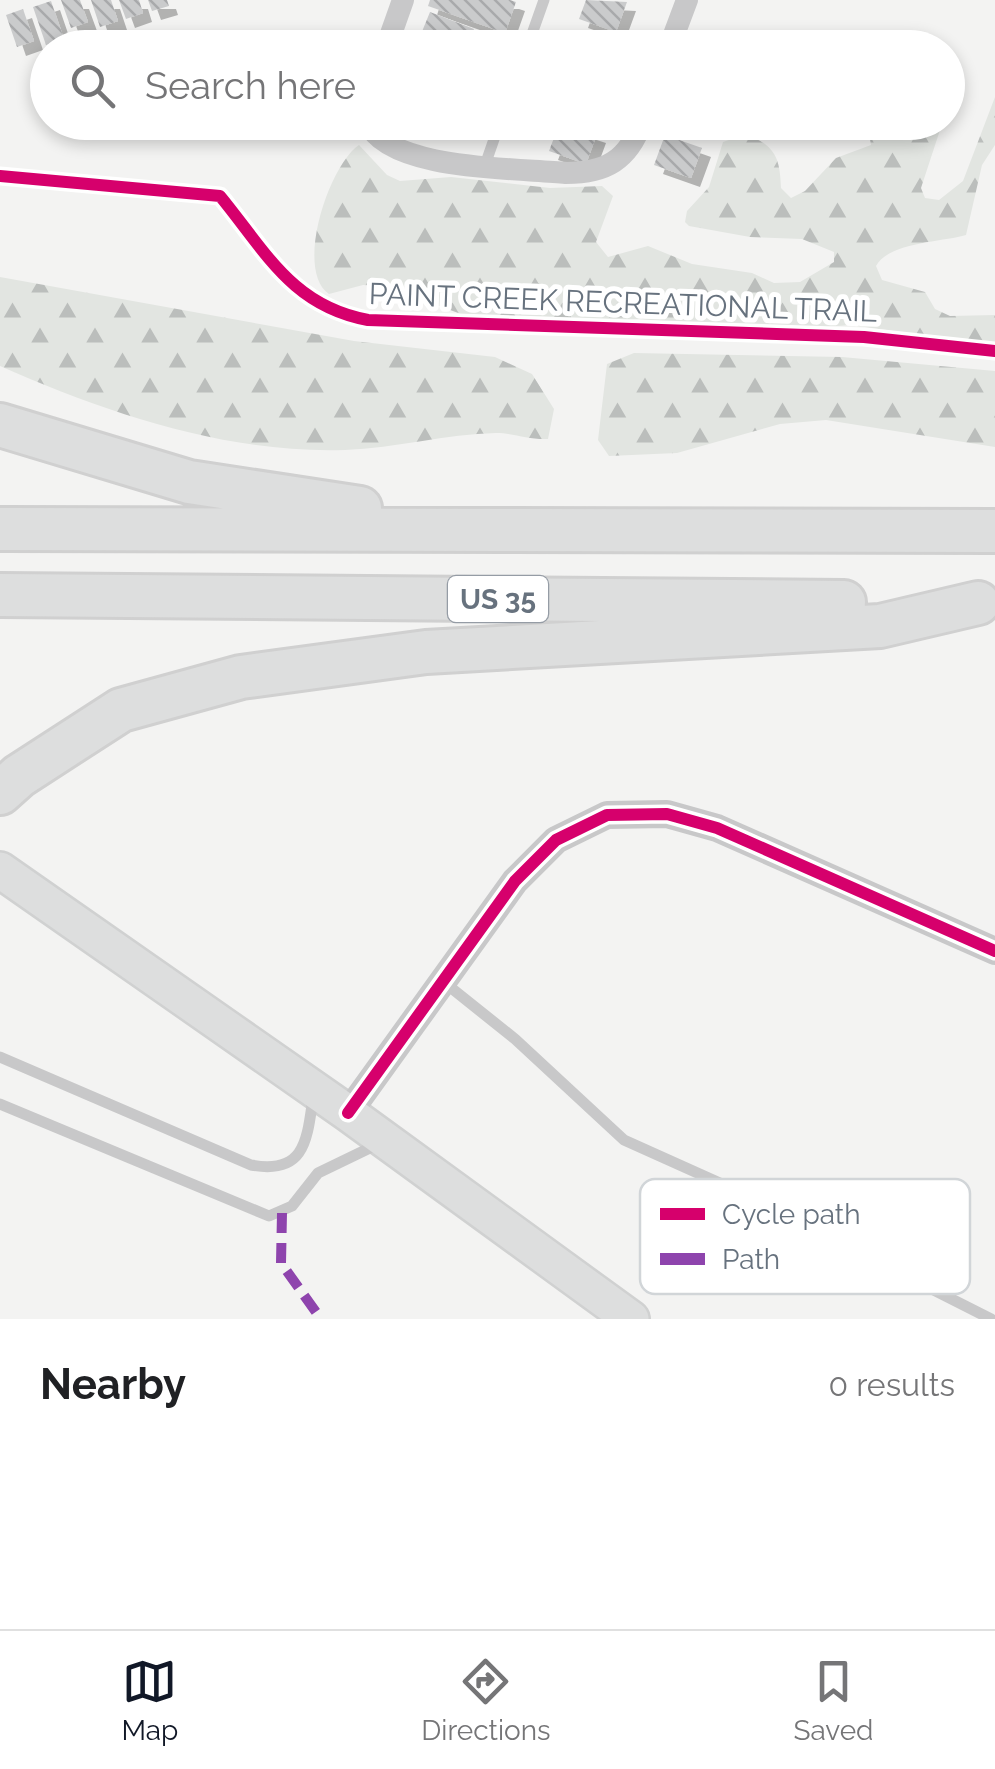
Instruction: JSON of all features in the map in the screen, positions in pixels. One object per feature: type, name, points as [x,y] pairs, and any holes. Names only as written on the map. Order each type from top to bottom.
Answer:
[{"type":"highway","points":[[0,425],[188,482],[375,510],[438,531]]},
{"type":"highway","points":[[0,529],[995,531]]},
{"type":"highway","name":"US 35","points":[[0,594],[986,603]]},
{"type":"highway","points":[[0,793],[19,776],[120,710],[241,677],[426,652],[880,626],[986,603]]},
{"type":"main road","points":[[0,870],[386,1140],[631,1319]]},
{"type":"street","points":[[392,30],[403,0]]},
{"type":"street","points":[[676,30],[687,0]]},
{"type":"street","points":[[381,140],[416,158],[590,173],[617,164],[635,140]]},
{"type":"street","points":[[348,1113],[441,980],[536,858],[582,824],[620,814],[667,814],[718,828],[995,951]]},
{"type":"lane","points":[[533,30],[544,0]]},
{"type":"lane","points":[[485,165],[494,140]]},
{"type":"lane","points":[[441,980],[515,1040],[624,1140],[709,1179]]},
{"type":"lane","points":[[0,1057],[268,1168],[284,1165],[299,1154],[307,1136],[314,1089]]},
{"type":"lane","points":[[0,1104],[268,1216],[292,1206],[318,1173],[386,1140]]},
{"type":"lane","points":[[942,1294],[992,1319]]},
{"type":"green space","points":[[995,97],[995,145],[982,165],[966,235],[904,247],[876,266],[882,280],[925,292],[935,309],[950,316],[995,315],[995,345],[850,325],[778,331],[639,319],[559,324],[500,321],[461,314],[385,286],[363,285],[329,294],[319,282],[315,263],[315,242],[327,195],[337,173],[359,145],[387,175],[400,181],[451,177],[550,188],[602,186],[613,196],[596,242],[608,257],[648,246],[692,264],[752,273],[774,283],[800,282],[834,262],[834,252],[802,239],[750,237],[689,226],[685,222],[687,211],[709,187],[723,142],[764,143],[774,154],[781,188],[791,198],[805,191],[836,158],[871,145],[870,140],[937,140],[921,188],[925,198],[939,200],[963,181]]},
{"type":"green space","points":[[0,277],[354,341],[495,357],[532,374],[554,409],[548,439],[496,433],[364,449],[301,449],[212,438],[168,427],[82,400],[0,366]]},
{"type":"green space","points":[[634,353],[842,357],[995,371],[995,447],[826,420],[780,424],[677,453],[609,456],[598,440],[607,364]]},
{"type":"building","points":[[61,0],[80,0],[88,22],[71,28]]},
{"type":"building","points":[[91,0],[111,0],[118,21],[100,27]]},
{"type":"building","points":[[119,0],[139,0],[143,13],[126,19]]},
{"type":"building","points":[[148,0],[167,0],[169,6],[152,11]]},
{"type":"building","points":[[430,0],[516,2],[506,30],[428,6]]},
{"type":"building","points":[[586,0],[627,2],[617,30],[579,19]]},
{"type":"building","points":[[51,1],[61,30],[41,30],[33,7]]},
{"type":"building","points":[[23,9],[30,42],[17,47],[6,15]]},
{"type":"building","points":[[430,12],[474,29],[474,30],[423,30]]},
{"type":"building","points":[[553,140],[595,140],[586,164],[549,151]]},
{"type":"building","points":[[663,140],[679,140],[702,148],[691,178],[654,165]]},
{"type":"marked path","points":[[282,1213],[281,1263],[321,1319]]},
{"type":"cycle path","name":"PAINT CREEK RECREATIONAL TRAIL","points":[[0,176],[220,196],[267,256],[300,289],[319,303],[368,320],[864,337],[995,351]]},
{"type":"cycle path","points":[[348,1113],[515,881],[556,840],[607,815],[667,814],[717,828],[995,951]]}]
